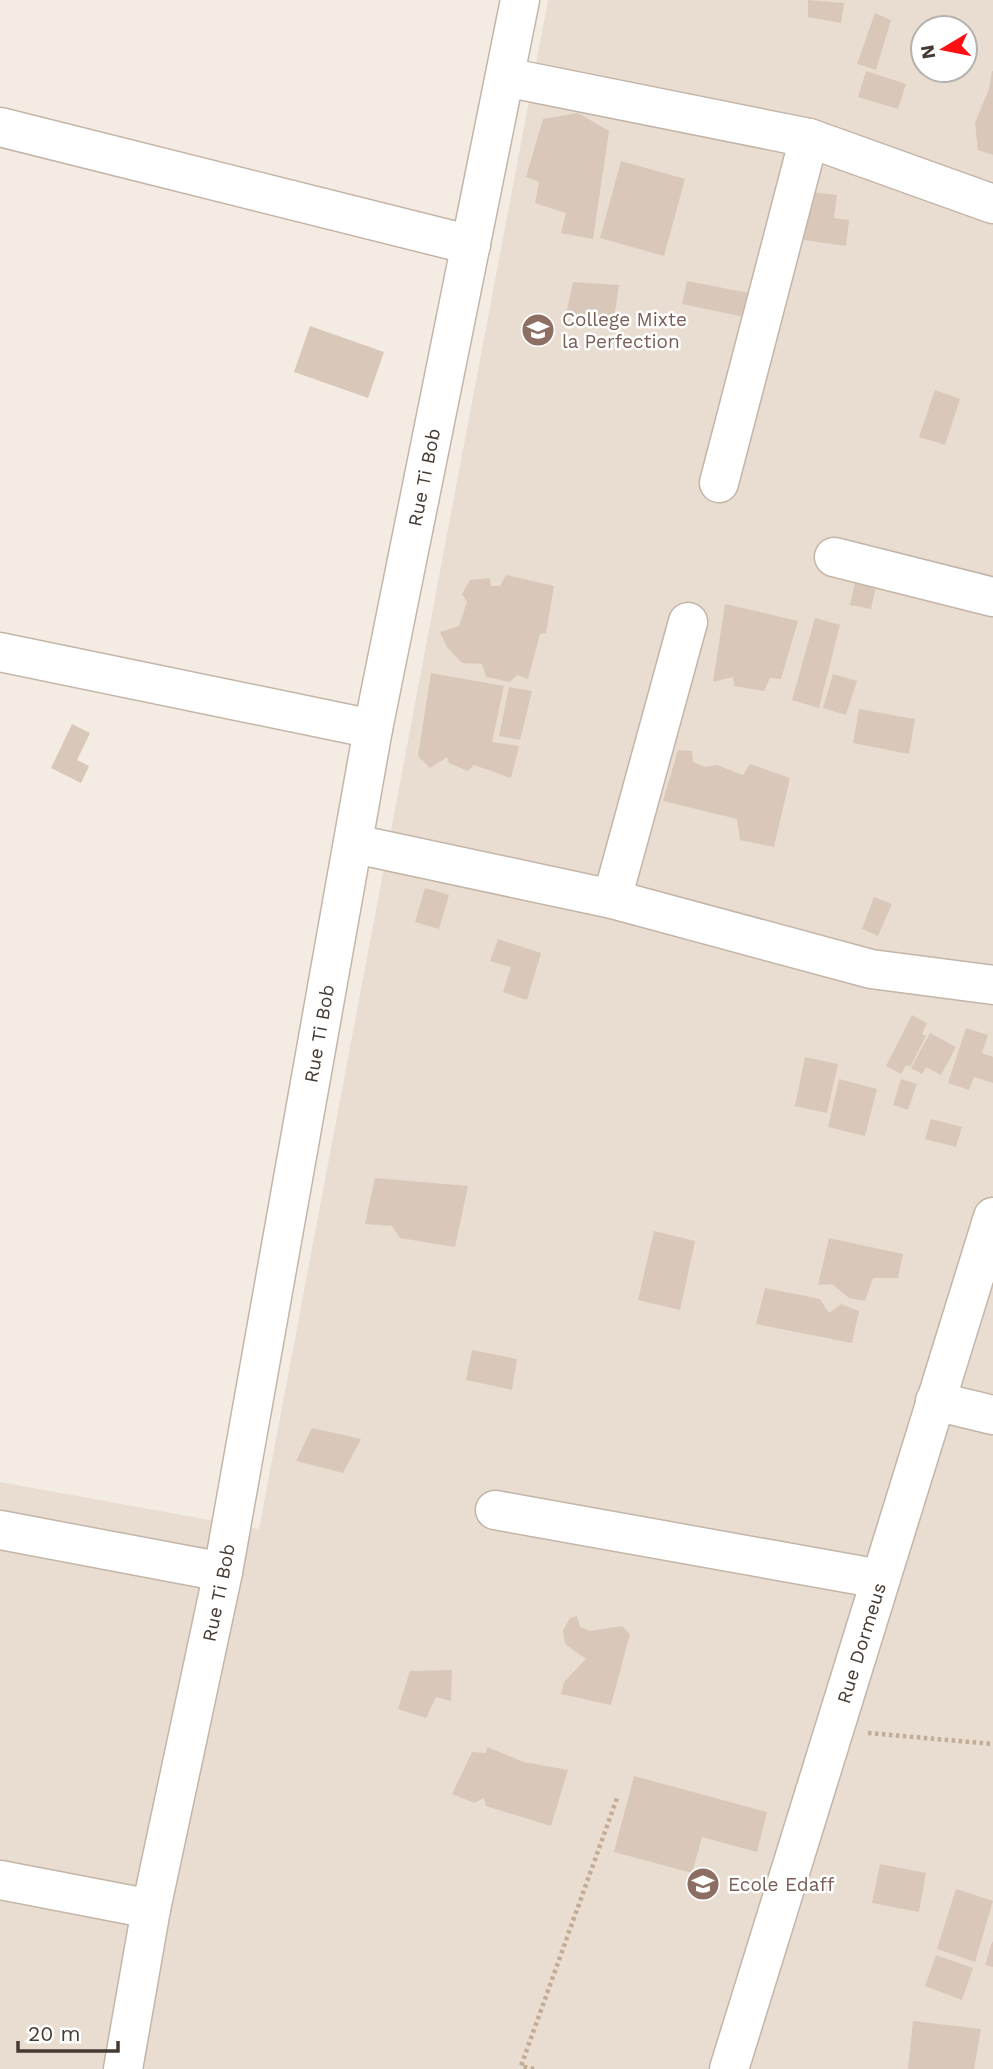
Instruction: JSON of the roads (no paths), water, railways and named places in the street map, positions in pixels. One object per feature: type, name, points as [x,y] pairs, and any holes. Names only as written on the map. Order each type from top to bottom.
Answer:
[{"type":"street","name":"Rue Ti Bob","points":[[123,2069],[151,1909],[223,1572],[355,844],[373,729],[520,0]]},
{"type":"street","points":[[505,77],[809,138],[993,204]]},
{"type":"street","points":[[0,127],[471,245]]},
{"type":"street","points":[[719,483],[809,138]]},
{"type":"street","points":[[834,557],[993,597]]},
{"type":"street","points":[[612,899],[688,622]]},
{"type":"street","points":[[0,652],[373,729]]},
{"type":"street","points":[[355,844],[612,899],[872,969],[993,985]]},
{"type":"street","name":"Rue Dormeus","points":[[729,2069],[993,1217]]},
{"type":"street","points":[[935,1401],[993,1415]]},
{"type":"street","points":[[495,1510],[880,1579]]},
{"type":"street","points":[[0,1530],[223,1572]]},
{"type":"street","points":[[0,1880],[151,1909]]},
{"type":"place","name":"College Mixte la Perfection","points":[[538,330]]},
{"type":"place","name":"Ecole Edaff","points":[[703,1884]]}]
